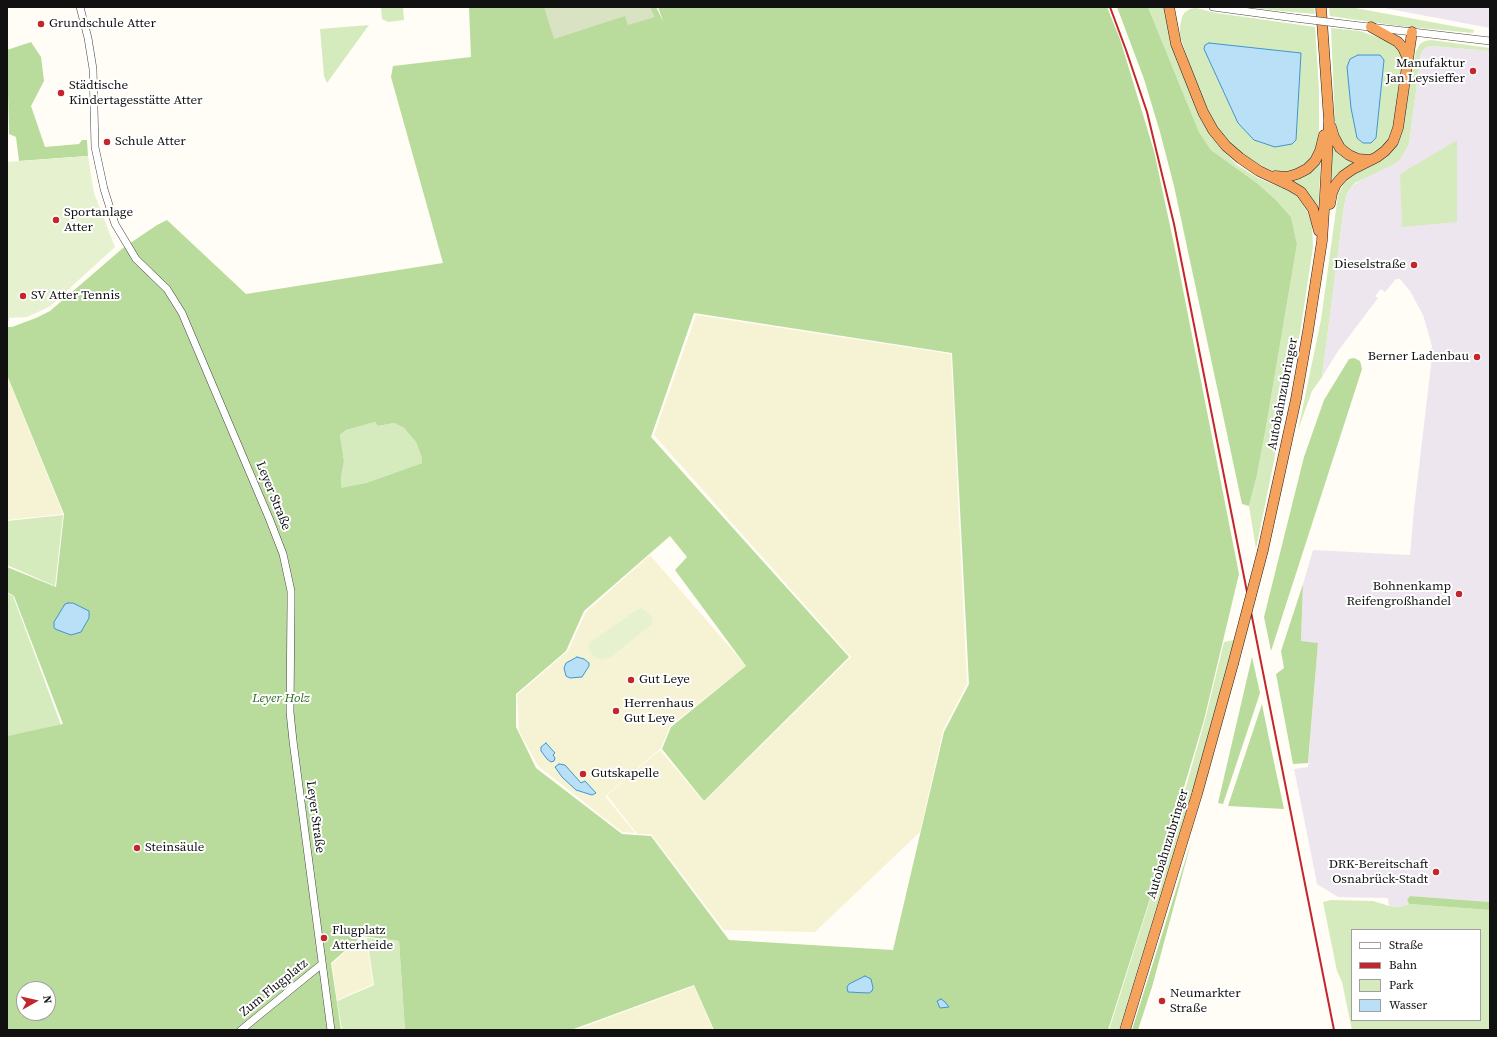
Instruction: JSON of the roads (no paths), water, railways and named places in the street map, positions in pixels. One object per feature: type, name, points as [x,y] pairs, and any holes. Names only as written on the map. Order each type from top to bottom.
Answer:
[{"type":"highway","points":[[1169,7],[1176,44],[1203,112],[1213,130],[1226,146],[1240,158],[1259,170],[1301,192],[1313,209],[1322,241]]},
{"type":"highway","points":[[1172,23],[1178,7]]},
{"type":"highway","points":[[1321,7],[1329,120],[1326,195],[1322,241]]},
{"type":"highway","points":[[1371,27],[1398,42],[1403,48],[1408,59]]},
{"type":"highway","points":[[1322,241],[1332,193],[1336,184],[1343,176],[1353,169],[1385,152],[1393,142],[1398,128],[1412,32]]},
{"type":"highway","points":[[1272,176],[1287,177],[1298,174],[1307,169],[1315,161],[1320,151],[1329,120]]},
{"type":"highway","points":[[1329,120],[1334,137],[1340,148],[1349,155],[1358,159],[1370,160]]},
{"type":"highway","name":"Autobahnzubringer","points":[[1125,1030],[1199,787],[1263,550],[1296,399],[1322,241]]},
{"type":"street","name":"Leyer Straße","points":[[80,7],[92,63],[95,147],[106,196],[115,224],[136,259],[167,289],[182,313],[263,503],[283,554],[291,604],[290,712],[331,1030]]},
{"type":"street","points":[[1213,7],[1490,41]]},
{"type":"street","name":"Zum Flugplatz","points":[[242,1030],[322,964]]},
{"type":"water","points":[[1209,43],[1301,53],[1296,140],[1292,144],[1275,147],[1254,140],[1238,123],[1204,49],[1205,45]]},
{"type":"water","points":[[1358,55],[1380,55],[1384,60],[1376,138],[1371,143],[1363,143],[1357,138],[1351,108],[1347,67],[1350,59]]},
{"type":"water","points":[[73,603],[89,611],[89,618],[81,632],[71,635],[55,629],[54,627],[54,622],[65,604]]},
{"type":"water","points":[[577,657],[584,659],[589,663],[589,666],[582,677],[570,678],[566,676],[564,668],[566,663]]},
{"type":"water","points":[[546,743],[555,753],[553,755],[555,758],[554,761],[551,762],[547,759],[541,751],[541,747]]},
{"type":"water","points":[[559,764],[565,765],[581,783],[585,781],[596,793],[592,795],[576,790],[562,777],[555,767]]},
{"type":"water","points":[[865,976],[871,979],[873,988],[872,991],[869,993],[848,992],[847,987],[849,984]]},
{"type":"water","points":[[941,999],[949,1007],[940,1008],[937,1001]]},
{"type":"railway","points":[[1110,7],[1147,112],[1174,224],[1334,1030]]},
{"type":"place","name":"Grundschule Atter","points":[[41,24]]},
{"type":"place","name":"Manufaktur Jan Leysieffer","points":[[1473,71]]},
{"type":"place","name":"Städtische Kindertagesstätte Atter","points":[[61,93]]},
{"type":"place","name":"Schule Atter","points":[[107,142]]},
{"type":"place","name":"Sportanlage Atter","points":[[56,220]]},
{"type":"place","name":"Dieselstraße","points":[[1414,265]]},
{"type":"place","name":"SV Atter Tennis","points":[[23,296]]},
{"type":"place","name":"Berner Ladenbau","points":[[1477,357]]},
{"type":"place","name":"Bohnenkamp Reifengroßhandel","points":[[1459,594]]},
{"type":"place","name":"Gut Leye","points":[[631,680]]},
{"type":"place","name":"Herrenhaus Gut Leye","points":[[616,711]]},
{"type":"place","name":"Gutskapelle","points":[[583,774]]},
{"type":"place","name":"Steinsäule","points":[[137,848]]},
{"type":"place","name":"DRK-Bereitschaft Osnabrück-Stadt","points":[[1436,872]]},
{"type":"place","name":"Flugplatz Atterheide","points":[[324,938]]},
{"type":"place","name":"Neumarkter Straße","points":[[1162,1001]]},
{"type":"park label","name":"Leyer Holz","points":[[281,699]]}]
